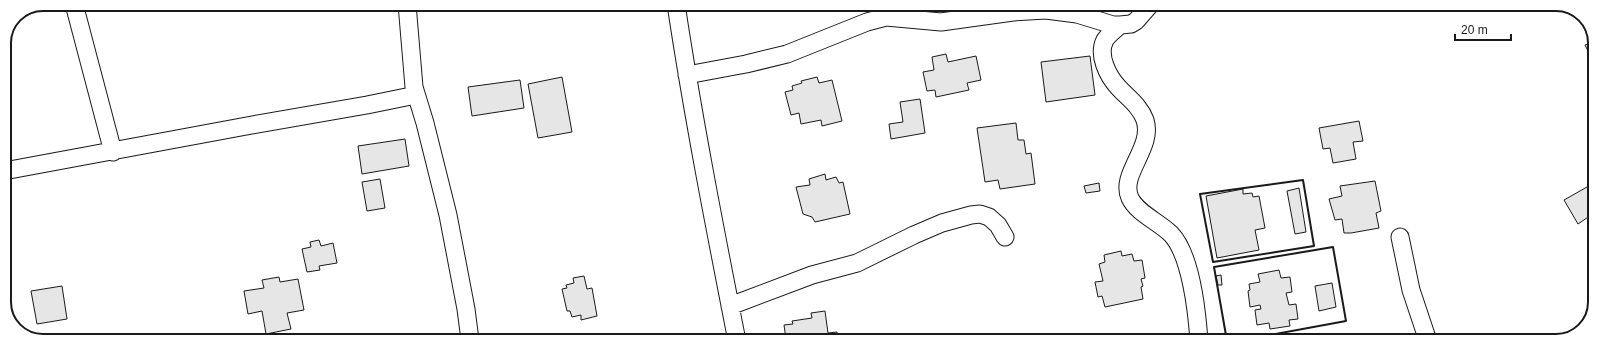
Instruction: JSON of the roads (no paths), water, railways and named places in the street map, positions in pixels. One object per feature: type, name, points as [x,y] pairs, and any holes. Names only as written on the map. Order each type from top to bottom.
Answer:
[{"type":"street","points":[[76,11],[113,152]]},
{"type":"street","points":[[407,11],[412,76],[448,215],[466,309],[469,334]]},
{"type":"street","points":[[677,11],[706,186],[736,334]]},
{"type":"street","points":[[687,75],[781,56],[801,50],[867,22],[886,17],[941,22],[1030,11]]},
{"type":"street","points":[[1054,11],[1077,14],[1113,25],[1131,24],[1136,21],[1144,11]]},
{"type":"street","points":[[1120,25],[1105,41],[1102,50],[1104,61],[1108,73],[1118,87],[1130,97],[1139,108],[1145,120],[1146,135],[1142,152],[1130,177],[1128,191],[1133,203],[1139,210],[1154,219],[1171,234],[1180,247],[1191,284],[1198,334]]},
{"type":"street","points":[[11,170],[416,95]]},
{"type":"street","points":[[730,306],[812,275],[857,263],[942,223],[971,215],[980,214],[989,217],[998,225],[1005,237]]},
{"type":"street","points":[[1400,237],[1411,290],[1426,334]]}]
